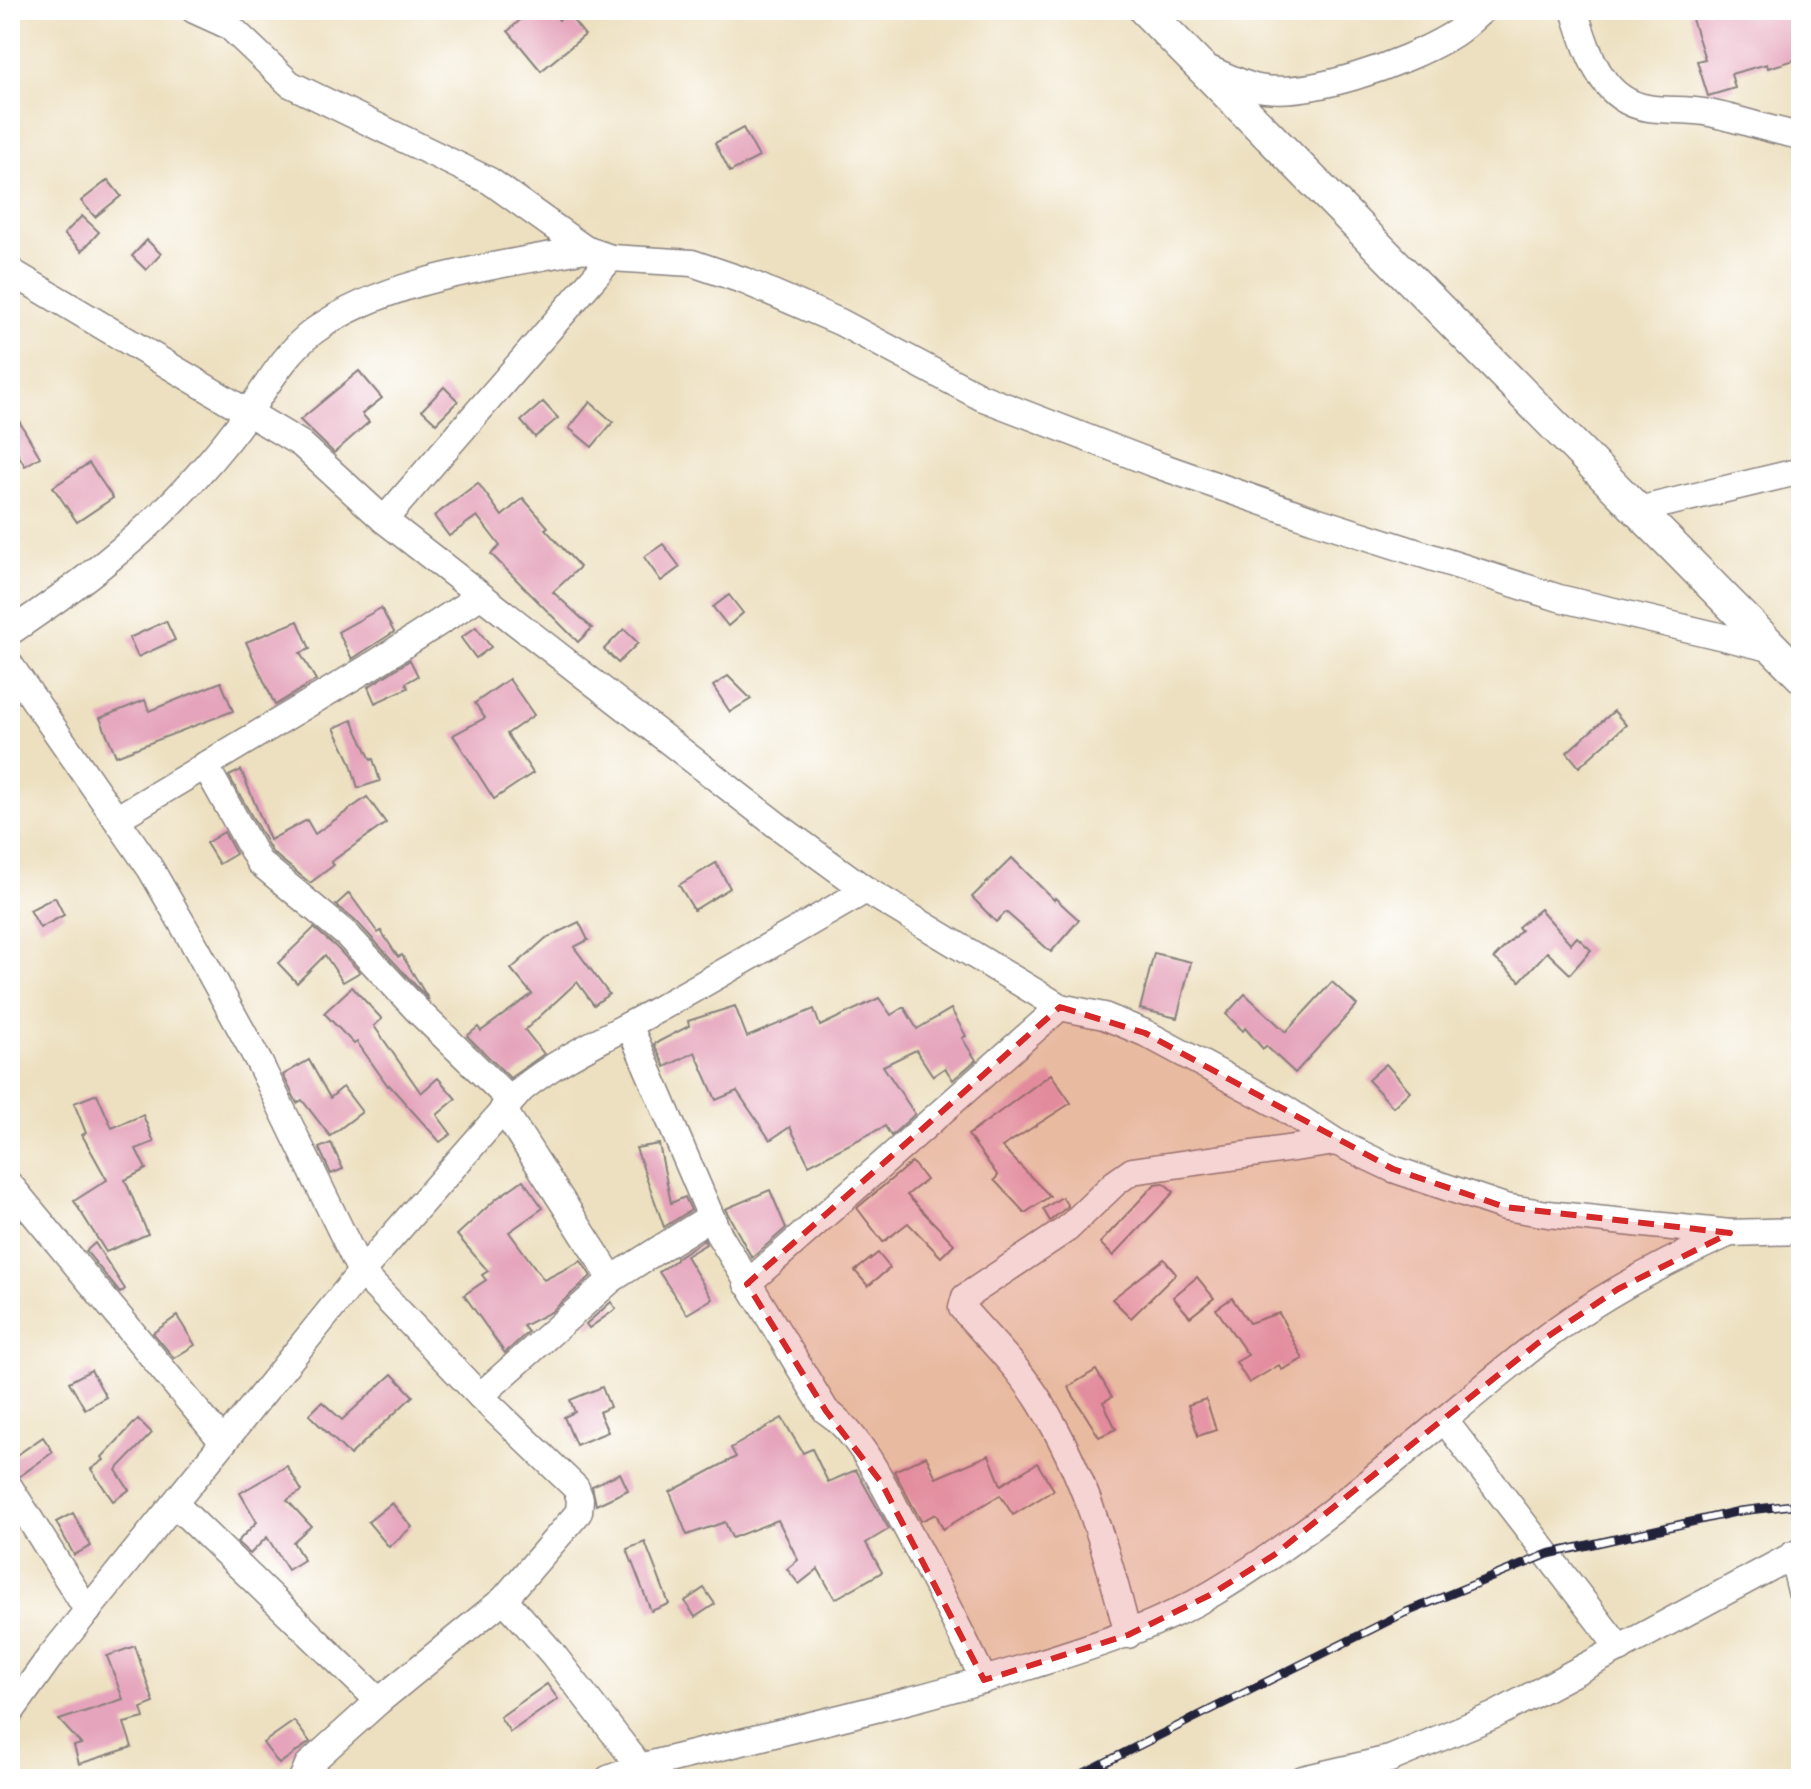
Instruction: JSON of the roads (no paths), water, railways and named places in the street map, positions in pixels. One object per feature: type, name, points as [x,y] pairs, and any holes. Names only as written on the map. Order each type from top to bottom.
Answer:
[{"type":"street","points":[[194,10],[229,26],[290,84],[490,181],[585,249],[611,258],[692,263],[745,281],[840,322],[981,397],[1152,463],[1312,519],[1559,598],[1774,649]]},
{"type":"street","points":[[1145,10],[1801,676]]},
{"type":"street","points":[[1199,65],[1257,87],[1300,88],[1354,76],[1406,59],[1452,36],[1483,10]]},
{"type":"street","points":[[1574,10],[1589,53],[1607,87],[1623,101],[1647,108],[1705,112],[1801,136]]},
{"type":"street","points":[[10,632],[73,590],[131,542],[196,478],[279,367],[313,332],[364,303],[433,280],[585,249]]},
{"type":"street","points":[[384,520],[611,258]]},
{"type":"street","points":[[10,271],[301,444],[384,520],[778,826],[866,890],[1060,1007],[1104,1016],[1145,1033],[1282,1107],[1336,1142],[1393,1169],[1505,1207],[1730,1233],[1801,1231]]},
{"type":"street","points":[[1638,510],[1801,471]]},
{"type":"street","points":[[116,819],[373,665],[480,596]]},
{"type":"street","points":[[10,665],[150,868],[239,1025],[361,1272],[480,1396],[576,1488],[580,1499],[579,1512],[504,1599],[379,1701],[308,1765],[302,1779]]},
{"type":"street","points":[[205,765],[259,862],[347,935],[507,1104],[612,1279]]},
{"type":"street","points":[[10,1713],[50,1657],[176,1505],[361,1272],[507,1104],[545,1070],[866,890]]},
{"type":"street","points":[[747,1284],[1060,1007]]},
{"type":"street","points":[[629,1025],[710,1217],[747,1284],[826,1411],[839,1420],[881,1482],[936,1582],[984,1680]]},
{"type":"street","points":[[1128,1635],[1089,1499],[1041,1403],[962,1308],[965,1297],[1067,1229],[1132,1171],[1192,1160],[1336,1142]]},
{"type":"street","points":[[10,1185],[223,1442]]},
{"type":"street","points":[[480,1396],[612,1279],[710,1217]]},
{"type":"street","points":[[608,1779],[640,1767],[893,1706],[1128,1635],[1210,1595],[1274,1555],[1445,1421],[1538,1343],[1618,1289],[1674,1258],[1730,1233]]},
{"type":"street","points":[[1445,1421],[1620,1649]]},
{"type":"street","points":[[10,1488],[88,1611]]},
{"type":"street","points":[[176,1505],[379,1701]]},
{"type":"street","points":[[1303,1779],[1390,1759],[1495,1715],[1797,1553],[1801,1591]]},
{"type":"street","points":[[504,1599],[552,1653],[640,1767]]},
{"type":"railway","points":[[1072,1779],[1404,1613],[1548,1554],[1740,1511],[1801,1504]]}]
